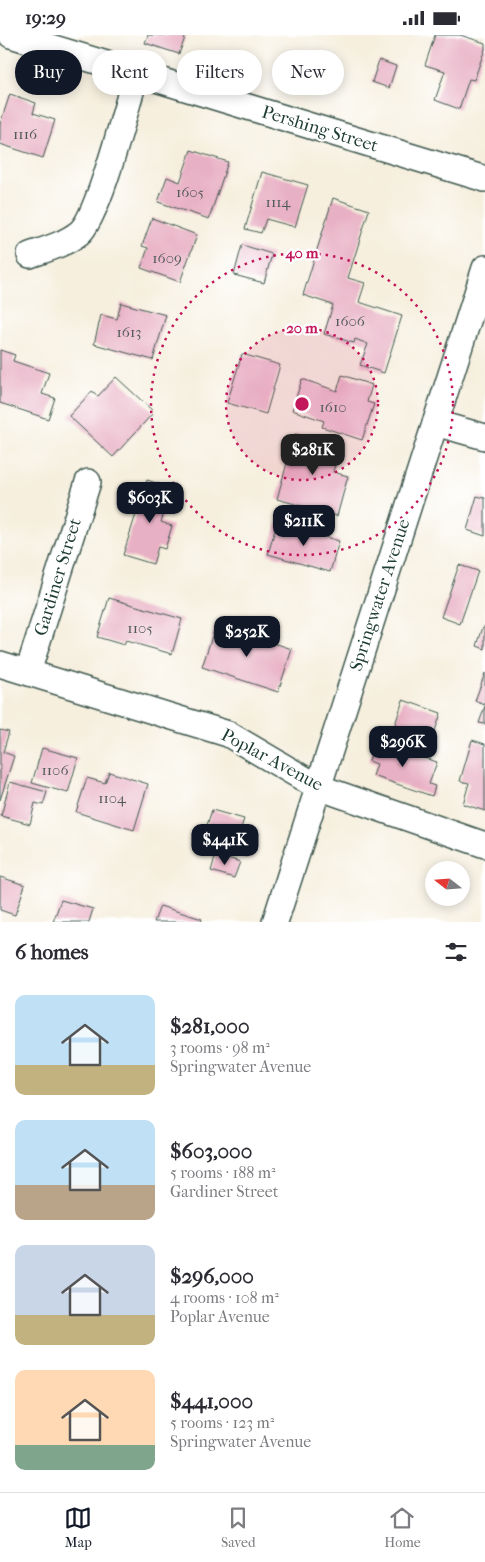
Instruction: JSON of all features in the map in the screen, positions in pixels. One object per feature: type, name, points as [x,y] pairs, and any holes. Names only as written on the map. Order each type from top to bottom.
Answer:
[{"type":"street","name":"Pershing Street","points":[[11,35],[92,60]]},
{"type":"street","name":"Pershing Street","points":[[167,83],[485,179]]},
{"type":"street","points":[[30,255],[60,244],[81,232],[96,205],[130,95]]},
{"type":"street","name":"Springwater Avenue","points":[[274,922],[485,268]]},
{"type":"street","points":[[435,423],[485,437]]},
{"type":"street","name":"Gardiner Street","points":[[28,672],[88,482]]},
{"type":"street","name":"Poplar Avenue","points":[[0,664],[228,734],[318,787],[485,845]]},
{"type":"building","points":[[148,35],[186,35],[180,50],[177,50],[177,53],[145,43]]},
{"type":"building","points":[[435,35],[460,35],[485,43],[485,49],[474,80],[469,79],[459,109],[435,100],[445,71],[425,65]]},
{"type":"building","points":[[379,60],[396,66],[389,88],[372,82]]},
{"type":"building","points":[[10,94],[36,103],[33,113],[55,120],[43,158],[0,144],[0,124]]},
{"type":"building","points":[[191,150],[228,162],[209,219],[158,202],[167,177],[180,182]]},
{"type":"building","points":[[262,172],[308,185],[295,227],[266,219],[261,233],[245,229]]},
{"type":"building","points":[[333,198],[369,210],[348,278],[365,283],[359,302],[402,316],[384,373],[360,365],[368,344],[355,339],[354,343],[324,334],[333,305],[303,295]]},
{"type":"building","points":[[152,218],[197,235],[180,282],[141,268],[148,248],[142,246]]},
{"type":"building","points":[[242,245],[272,254],[264,283],[234,275]]},
{"type":"building","points":[[121,303],[166,315],[153,360],[94,344],[101,315],[117,319]]},
{"type":"building","points":[[0,350],[15,355],[13,361],[49,373],[42,394],[55,398],[48,419],[0,403]]},
{"type":"building","points":[[242,354],[280,365],[266,414],[227,403]]},
{"type":"building","points":[[342,375],[372,385],[367,402],[374,404],[362,440],[322,427],[324,421],[292,410],[302,379],[337,391]]},
{"type":"building","points":[[116,377],[154,412],[113,457],[69,416],[92,391],[98,396]]},
{"type":"building","points":[[295,434],[340,447],[333,472],[348,476],[337,516],[277,499]]},
{"type":"building","points":[[147,480],[172,488],[161,522],[172,526],[165,549],[158,547],[153,564],[123,555]]},
{"type":"building","points":[[477,496],[485,498],[485,536],[467,530]]},
{"type":"building","points":[[277,523],[339,541],[330,572],[268,554]]},
{"type":"building","points":[[459,565],[478,571],[460,624],[441,617]]},
{"type":"building","points":[[109,598],[182,619],[172,654],[126,641],[124,645],[97,637]]},
{"type":"building","points":[[216,624],[292,649],[278,692],[202,667]]},
{"type":"building","points":[[483,627],[485,627],[485,649],[477,646]]},
{"type":"building","points":[[485,673],[485,705],[475,701]]},
{"type":"building","points":[[403,700],[441,713],[430,746],[392,734]]},
{"type":"building","points":[[485,706],[485,724],[479,723]]},
{"type":"building","points":[[0,730],[9,732],[3,752],[14,756],[0,800]]},
{"type":"building","points":[[472,740],[485,744],[485,811],[463,804],[469,783],[460,781]]},
{"type":"building","points":[[375,742],[437,762],[429,784],[435,786],[432,796],[373,776],[377,764],[369,761]]},
{"type":"building","points":[[42,748],[78,758],[68,793],[32,783]]},
{"type":"building","points":[[109,772],[148,784],[134,830],[76,812],[87,778],[105,783]]},
{"type":"building","points":[[10,782],[47,792],[43,805],[35,803],[30,824],[1,816]]},
{"type":"building","points":[[212,810],[244,819],[241,828],[255,832],[247,857],[201,843]]},
{"type":"building","points":[[216,854],[240,862],[234,878],[211,871]]},
{"type":"building","points":[[0,877],[25,885],[15,915],[0,910]]},
{"type":"building","points":[[61,900],[93,909],[89,922],[53,922]]},
{"type":"building","points":[[160,906],[202,919],[201,922],[154,922]]}]
